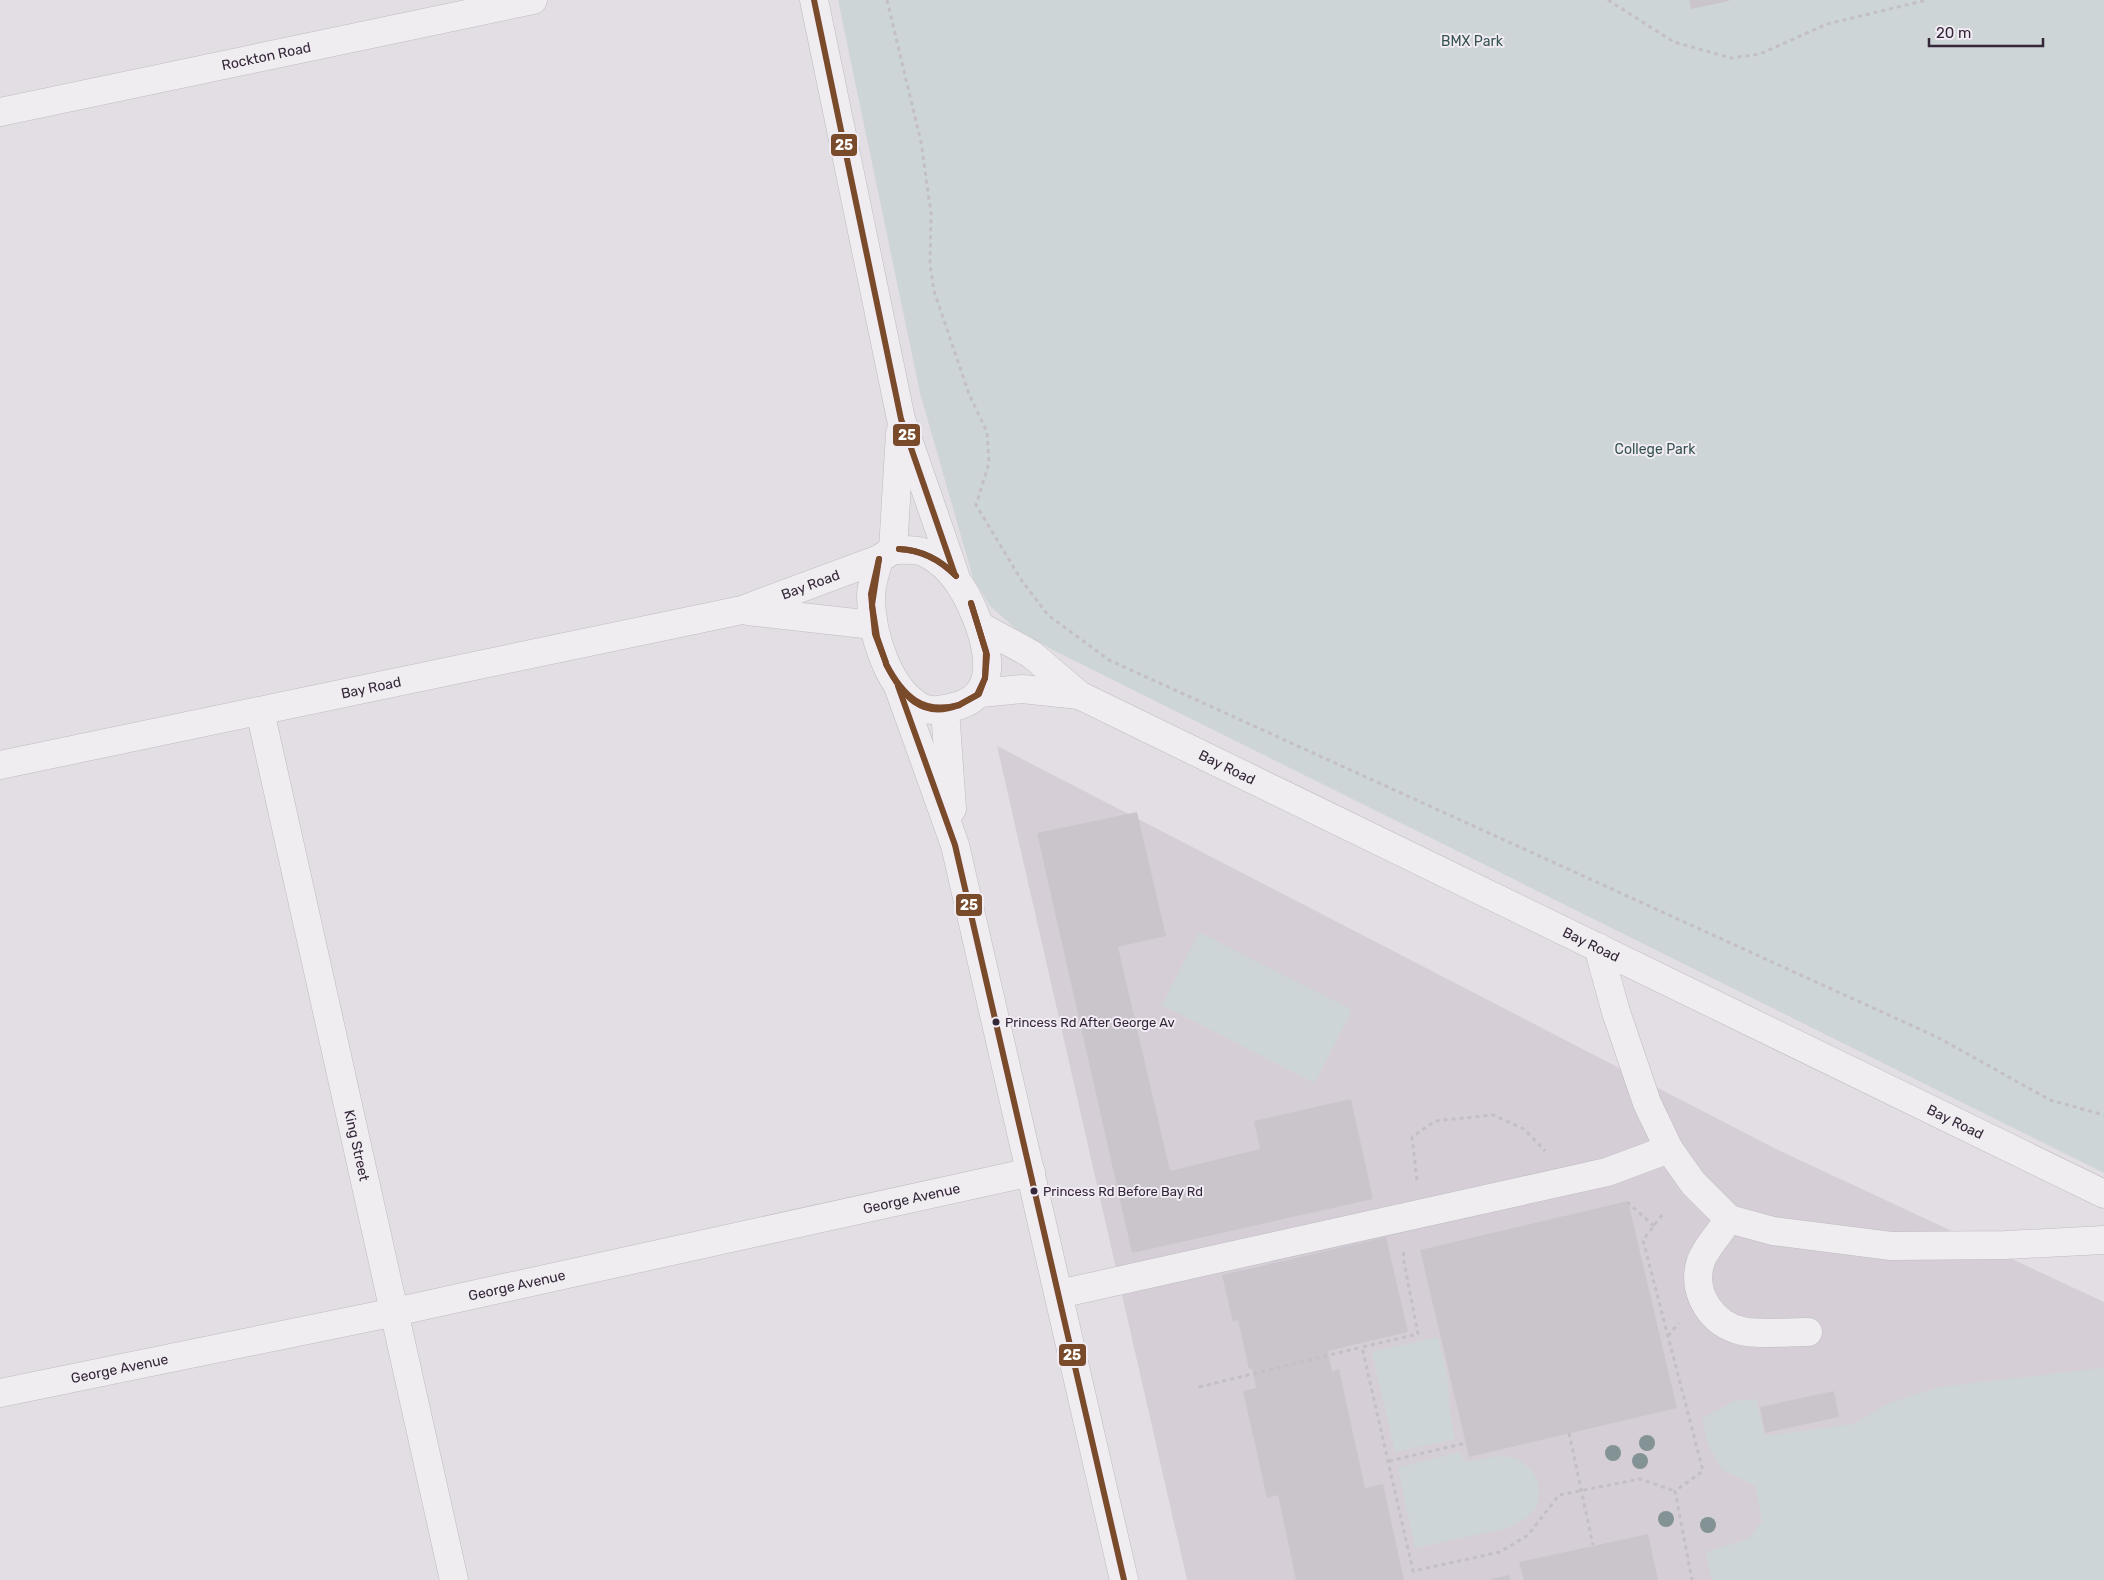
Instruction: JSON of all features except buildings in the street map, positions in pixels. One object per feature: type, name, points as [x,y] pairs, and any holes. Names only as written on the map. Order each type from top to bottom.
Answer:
[{"type":"street","name":"Rockton Road","points":[[0,112],[533,0]]},
{"type":"street","points":[[814,0],[901,419],[955,575],[980,626],[988,664],[980,693],[965,704],[944,709],[924,708],[898,686]]},
{"type":"street","points":[[901,419],[886,554],[871,594],[873,625],[884,659],[898,686],[955,845],[1124,1580]]},
{"type":"street","points":[[886,554],[922,552],[955,575]]},
{"type":"street","name":"Bay Road","points":[[0,765],[742,610],[886,554]]},
{"type":"street","name":"Bay Road","points":[[742,610],[873,625]]},
{"type":"street","name":"Bay Road","points":[[980,626],[1031,654],[1079,695],[2104,1194]]},
{"type":"street","name":"Bay Road","points":[[980,693],[1022,689],[1079,695]]},
{"type":"street","points":[[944,709],[955,845]]},
{"type":"street","name":"King Street","points":[[260,711],[454,1580]]},
{"type":"street","points":[[1598,947],[1616,1012],[1644,1094],[1669,1149],[1693,1183],[1730,1219],[1773,1231],[1891,1246],[2006,1245],[2104,1240]]},
{"type":"street","points":[[1059,1294],[1607,1172],[1669,1149]]},
{"type":"street","name":"George Avenue","points":[[0,1393],[395,1312],[1031,1172]]},
{"type":"street","points":[[1730,1219],[1700,1263],[1700,1298],[1715,1318],[1742,1331],[1808,1332]]},
{"type":"path","points":[[888,0],[921,142],[931,213],[930,265],[934,291],[969,394],[987,432],[989,463],[976,505],[1022,581],[1048,615],[1109,660],[1939,1038],[2050,1100],[2104,1115]]},
{"type":"path","points":[[1608,0],[1674,42],[1731,58],[1760,54],[1827,24],[1909,2],[1927,0]]},
{"type":"path","points":[[1199,1387],[1418,1334],[1403,1257],[1417,1215],[1418,1170],[1412,1137],[1435,1121],[1493,1115],[1524,1129],[1546,1152],[1560,1183]]},
{"type":"path","points":[[1662,1216],[1643,1240],[1703,1471],[1675,1491]]},
{"type":"path","points":[[1362,1347],[1413,1572],[1500,1552],[1528,1535],[1559,1495],[1640,1479],[1675,1491]]},
{"type":"path","points":[[1569,1433],[1593,1545]]},
{"type":"path","points":[[1389,1461],[1466,1443]]},
{"type":"path","points":[[1675,1491],[1692,1580]]},
{"type":"shaded area","points":[[997,746],[1776,1149],[2104,1302],[2104,1580],[1187,1580]]},
{"type":"green space","name":"College Park","points":[[838,0],[2104,0],[2104,1173],[1051,649],[1016,629],[990,606],[973,578],[920,393]]},
{"type":"green space","points":[[1199,932],[1352,1010],[1315,1083],[1162,1005]]},
{"type":"green space","points":[[1438,1337],[1448,1379],[1450,1415],[1455,1439],[1395,1452],[1372,1352]]},
{"type":"green space","points":[[2104,1368],[2104,1580],[1712,1580],[1706,1552],[1748,1539],[1762,1522],[1756,1486],[1723,1470],[1708,1445],[1702,1418],[1735,1401],[1756,1399],[1765,1436],[1854,1424],[1889,1403],[1939,1387]]},
{"type":"green space","points":[[1459,1452],[1465,1461],[1504,1456],[1524,1463],[1530,1468],[1537,1481],[1539,1496],[1537,1504],[1533,1512],[1508,1528],[1415,1548],[1398,1468]]},
{"type":"transit line","name":"25","points":[[814,0],[901,419],[955,575]]},
{"type":"transit line","name":"25","points":[[899,549],[930,557],[956,576]]},
{"type":"transit line","name":"25","points":[[899,549],[915,551],[930,557],[944,565],[956,576]]},
{"type":"transit line","name":"25","points":[[872,605],[871,594],[879,559]]},
{"type":"transit line","name":"25","points":[[872,605],[879,559]]},
{"type":"transit line","name":"25","points":[[971,603],[987,655],[985,678]]},
{"type":"transit line","name":"25","points":[[971,603],[986,652],[985,678]]},
{"type":"transit line","name":"25","points":[[872,605],[877,637],[886,663]]},
{"type":"transit line","name":"25","points":[[872,605],[875,634],[886,663]]},
{"type":"transit line","name":"25","points":[[886,664],[899,685],[915,700],[924,705],[934,707],[959,705]]},
{"type":"transit line","name":"25","points":[[886,664],[899,686],[915,702],[924,707],[934,709],[946,709],[959,705]]},
{"type":"transit line","name":"25","points":[[959,705],[977,695],[985,678]]},
{"type":"transit line","name":"25","points":[[959,705],[979,694],[985,678]]},
{"type":"transit line","name":"25","points":[[898,686],[955,845],[1124,1580]]},
{"type":"place","name":"Princess Rd After George Av","points":[[996,1022]]},
{"type":"place","name":"Princess Rd Before Bay Rd","points":[[1034,1191]]},
{"type":"park label","name":"BMX Park","points":[[1472,41]]}]
